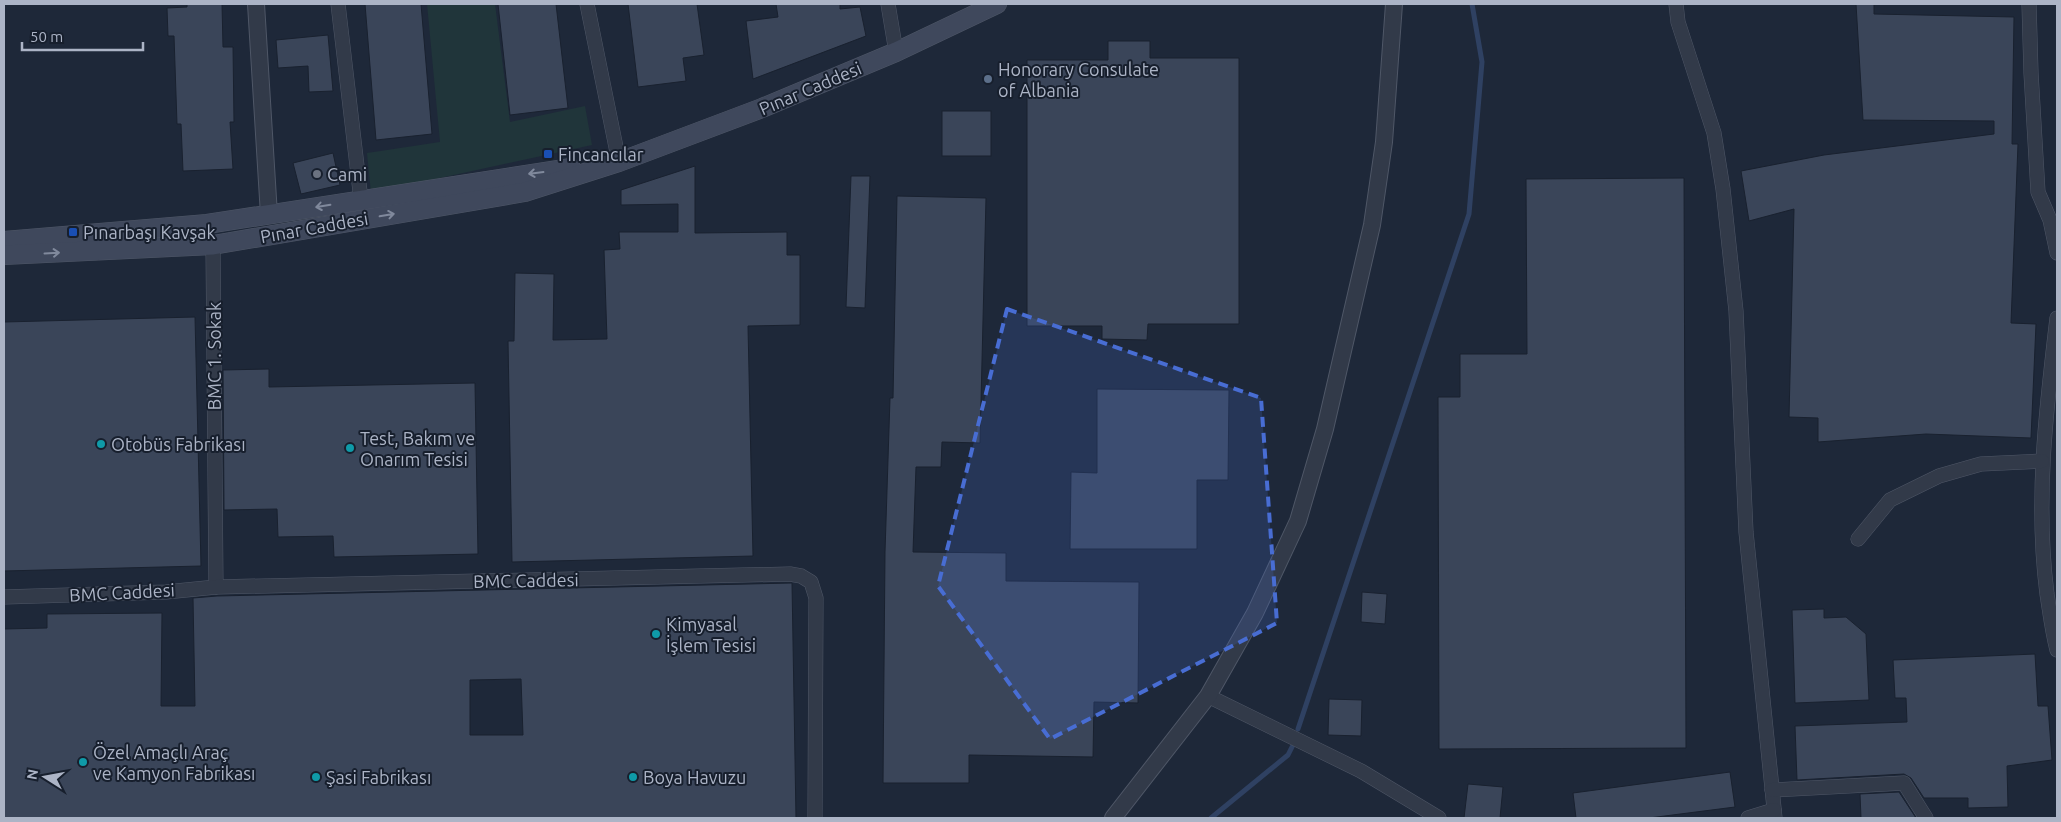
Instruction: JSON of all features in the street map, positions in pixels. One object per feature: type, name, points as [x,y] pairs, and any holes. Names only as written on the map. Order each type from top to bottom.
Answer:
[{"type":"main road","name":"Pınar Caddesi","points":[[4,255],[213,245],[525,192],[619,162],[762,108],[896,52],[987,6]]},
{"type":"main road","name":"Pınar Caddesi","points":[[4,241],[207,224],[619,162]]},
{"type":"street","points":[[256,4],[269,214]]},
{"type":"street","points":[[338,4],[361,200]]},
{"type":"street","points":[[587,4],[619,162]]},
{"type":"street","points":[[888,4],[896,52]]},
{"type":"street","points":[[1113,818],[1208,696],[1255,613],[1298,521],[1325,429],[1372,225],[1384,142],[1394,4]]},
{"type":"street","points":[[1676,4],[1678,22],[1714,133],[1723,189],[1736,311],[1746,532],[1775,814],[1748,818]]},
{"type":"street","points":[[2029,4],[2030,73],[2038,192],[2050,220],[2057,253]]},
{"type":"street","name":"BMC 1. Sokak","points":[[213,245],[216,587]]},
{"type":"street","points":[[2057,318],[2047,398],[2042,461],[2042,552],[2053,635],[2057,650]]},
{"type":"street","points":[[1858,539],[1890,500],[1939,476],[1981,464],[2042,461]]},
{"type":"street","name":"BMC Caddesi","points":[[4,596],[166,592],[216,587],[790,574],[801,576],[811,582],[816,598],[815,818]]},
{"type":"street","points":[[1208,696],[1361,771],[1439,818]]},
{"type":"street","points":[[1772,790],[1904,783],[1926,818]]},
{"type":"highlighted area","points":[[1007,309],[1261,398],[1277,623],[1050,739],[938,586]]},
{"type":"green space","points":[[427,4],[495,4],[510,122],[585,106],[592,145],[371,193],[367,153],[440,142]]},
{"type":"building","points":[[187,4],[222,4],[223,47],[233,47],[234,122],[230,122],[233,169],[183,171],[181,124],[177,124],[174,36],[168,36],[167,8],[187,7]]},
{"type":"building","points":[[365,4],[421,4],[432,134],[376,140]]},
{"type":"building","points":[[498,4],[556,4],[568,108],[510,115]]},
{"type":"building","points":[[628,4],[697,4],[704,55],[683,58],[686,81],[638,87]]},
{"type":"building","points":[[776,4],[840,4],[840,9],[860,7],[866,36],[753,79],[746,21],[778,17]]},
{"type":"building","points":[[1856,4],[1874,4],[1874,14],[2014,17],[2012,144],[2018,144],[2011,323],[2036,324],[2031,438],[1926,434],[1818,442],[1818,418],[1789,417],[1794,209],[1749,221],[1741,171],[1824,155],[1994,134],[1994,121],[1863,120]]},
{"type":"building","points":[[328,35],[333,91],[309,92],[308,66],[278,68],[276,40]]},
{"type":"building","points":[[1108,41],[1150,41],[1150,58],[1239,58],[1239,324],[1148,324],[1147,340],[1102,339],[1102,326],[1027,326],[1027,60],[1108,60]]},
{"type":"building","points":[[942,111],[991,111],[991,156],[942,156]]},
{"type":"building","name":"Cami","points":[[333,153],[340,185],[301,194],[293,163]]},
{"type":"building","points":[[695,166],[695,233],[787,232],[787,255],[800,255],[800,325],[748,326],[753,556],[512,562],[508,341],[514,341],[515,273],[554,274],[553,340],[607,339],[604,250],[620,249],[619,232],[678,232],[678,204],[621,205],[621,190]]},
{"type":"building","points":[[851,176],[870,176],[865,308],[846,307]]},
{"type":"building","points":[[1684,178],[1686,748],[1439,749],[1438,397],[1460,397],[1460,354],[1527,354],[1526,179]]},
{"type":"building","points":[[897,196],[986,198],[980,443],[942,442],[941,467],[916,467],[913,552],[1006,553],[1006,581],[1139,582],[1138,703],[1094,702],[1093,757],[969,755],[969,783],[883,783],[885,552],[890,398],[893,398]]},
{"type":"building","name":"Otobüs Fabrikası","points":[[195,317],[201,566],[4,571],[4,322]]},
{"type":"building","name":"Test, Bakım ve Onarım Tesisi","points":[[269,369],[269,387],[475,383],[478,554],[334,557],[333,536],[278,537],[277,509],[224,510],[223,370]]},
{"type":"building","points":[[1097,389],[1229,390],[1228,480],[1197,480],[1197,549],[1070,549],[1071,472],[1097,473]]},
{"type":"building","points":[[792,583],[796,818],[4,818],[4,629],[47,628],[47,614],[162,613],[161,706],[195,706],[193,598]],"holes":[[[521,679],[523,735],[470,735],[470,680]]]},
{"type":"building","points":[[1362,592],[1387,594],[1385,624],[1361,622]]},
{"type":"building","points":[[1824,609],[1824,618],[1846,617],[1866,634],[1869,700],[1795,703],[1792,610]]},
{"type":"building","points":[[2035,654],[2038,706],[2048,706],[2052,760],[2007,766],[2008,807],[1968,808],[1968,798],[1924,798],[1911,778],[1904,774],[1797,780],[1795,726],[1907,722],[1906,698],[1895,698],[1893,660]]},
{"type":"building","points":[[1329,699],[1362,700],[1361,736],[1328,735]]},
{"type":"building","points":[[1730,772],[1735,807],[1649,818],[1576,818],[1573,793]]},
{"type":"building","points":[[1468,784],[1503,787],[1500,818],[1464,818]]},
{"type":"building","points":[[1899,792],[1916,818],[1861,818],[1860,794]]},
{"type":"waterway","points":[[1298,729],[1469,214],[1482,62],[1472,4]]},
{"type":"waterway","points":[[1211,818],[1288,755],[1292,747]]},
{"type":"place","name":"Honorary Consulate of Albania","points":[[988,79]]},
{"type":"place","name":"Fincancılar","points":[[548,154]]},
{"type":"place","name":"Cami","points":[[317,174]]},
{"type":"place","name":"Pınarbaşı Kavşak","points":[[73,232]]},
{"type":"place","name":"Otobüs Fabrikası","points":[[101,444]]},
{"type":"place","name":"Test, Bakım ve Onarım Tesisi","points":[[350,448]]},
{"type":"place","name":"Kimyasal İşlem Tesisi","points":[[656,634]]},
{"type":"place","name":"Özel Amaçlı Araç ve Kamyon Fabrikası","points":[[83,762]]},
{"type":"place","name":"Şasi Fabrikası","points":[[316,777]]},
{"type":"place","name":"Boya Havuzu","points":[[633,777]]}]
